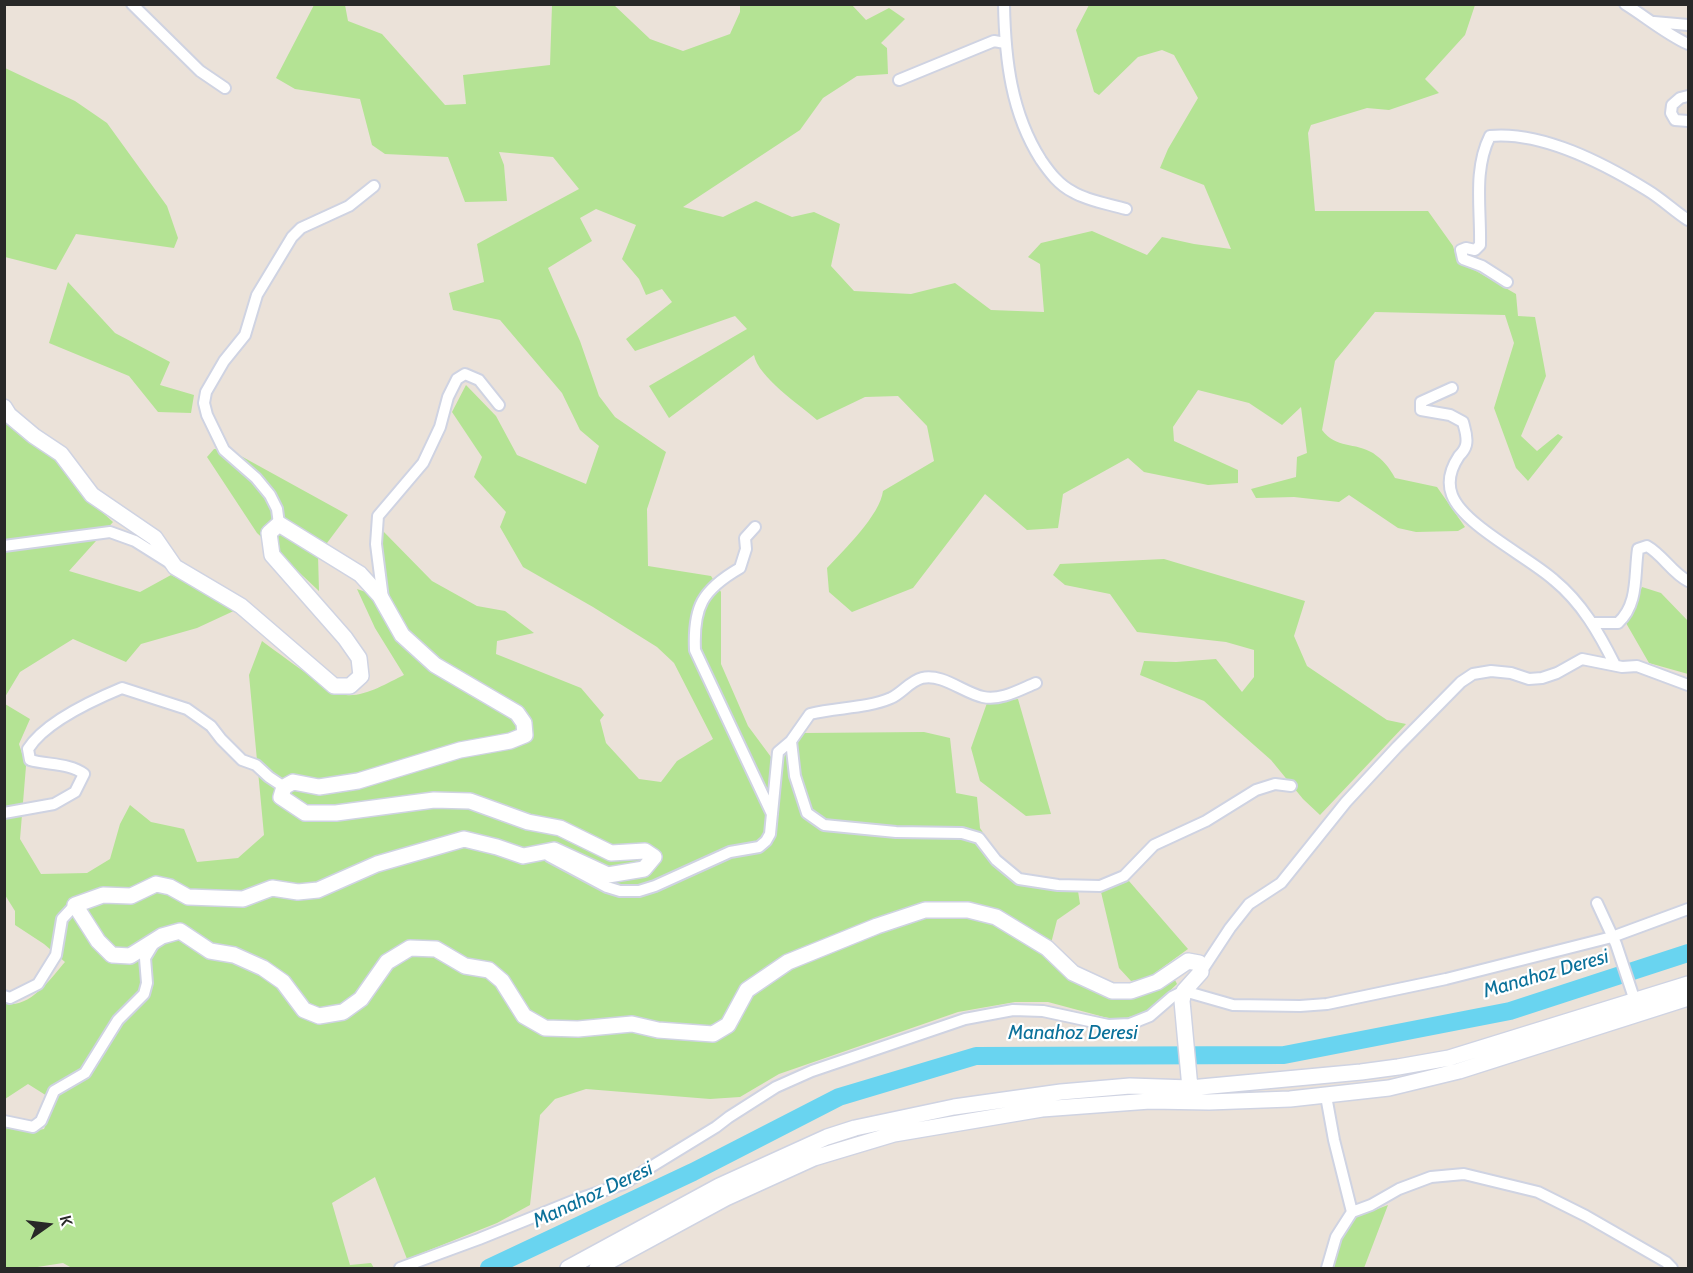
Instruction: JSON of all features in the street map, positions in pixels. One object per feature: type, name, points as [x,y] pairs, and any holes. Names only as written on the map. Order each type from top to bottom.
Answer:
[{"type":"street","points":[[132,4],[200,71],[225,88]]},
{"type":"street","points":[[1004,4],[1005,43],[1015,102],[1030,143],[1052,177],[1074,193],[1126,209]]},
{"type":"street","points":[[1625,4],[1674,37],[1689,44]]},
{"type":"street","points":[[1654,22],[1689,25]]},
{"type":"street","points":[[899,80],[994,42],[1005,43]]},
{"type":"street","points":[[1689,96],[1680,98],[1672,105],[1671,113],[1675,120],[1689,121]]},
{"type":"street","points":[[1507,282],[1482,266],[1463,259],[1461,250],[1466,248],[1475,250],[1480,245],[1478,200],[1482,151],[1490,136],[1507,134],[1527,137],[1588,158],[1648,191],[1689,220]]},
{"type":"street","points":[[279,524],[277,509],[270,495],[256,478],[224,450],[220,443],[207,415],[204,403],[206,392],[224,361],[245,335],[257,295],[291,237],[301,228],[349,206],[374,186]]},
{"type":"street","points":[[383,602],[376,544],[378,516],[423,463],[441,427],[448,397],[457,378],[465,374],[479,380],[500,405]]},
{"type":"street","points":[[1452,388],[1421,402],[1421,410],[1450,415],[1463,422],[1467,435],[1466,447],[1454,464],[1449,484],[1454,500],[1488,532],[1554,579],[1576,600],[1592,623],[1615,665]]},
{"type":"street","points":[[4,407],[9,415],[34,436],[61,454],[92,495],[154,538],[175,567]]},
{"type":"street","points":[[4,546],[110,532],[135,541],[241,606],[334,686],[350,686],[361,676],[359,658],[345,638],[272,555],[268,533],[279,524]]},
{"type":"street","points":[[4,996],[10,998],[38,984],[57,955],[62,919],[75,905],[103,895],[131,896],[156,884],[170,887],[188,897],[243,899],[272,888],[298,892],[318,890],[377,864],[464,839],[523,855],[554,850],[608,875],[645,869],[654,857],[645,851],[611,852],[560,828],[528,822],[470,801],[434,800],[336,813],[305,813],[281,797],[284,787],[293,782],[319,787],[358,781],[460,750],[510,741],[525,735],[525,723],[517,713],[435,666],[402,634],[383,602],[360,574],[279,524]]},
{"type":"street","points":[[755,527],[745,538],[746,549],[740,567],[725,576],[706,594],[694,624],[695,650],[772,814]]},
{"type":"street","points":[[1592,623],[1618,624],[1627,615],[1634,596],[1638,549],[1647,546],[1655,551],[1681,578],[1689,581]]},
{"type":"street","points":[[1189,1088],[1183,996],[1249,904],[1281,883],[1346,802],[1461,682],[1473,675],[1491,671],[1511,673],[1530,679],[1542,678],[1557,673],[1582,659],[1637,666],[1689,685]]},
{"type":"street","points":[[537,853],[554,857],[580,874],[620,891],[639,891],[655,886],[730,852],[759,847],[766,841],[770,834],[778,752],[791,741],[810,714],[860,707],[893,698],[924,677],[937,679],[984,697],[1012,693],[1036,683]]},
{"type":"street","points":[[4,813],[54,804],[75,792],[84,774],[77,768],[30,760],[28,749],[31,743],[63,717],[122,688],[187,709],[212,726],[221,739],[242,760],[256,765],[284,787]]},
{"type":"street","points":[[791,741],[795,776],[807,813],[824,825],[896,832],[962,833],[979,838],[996,860],[1019,879],[1058,885],[1100,886],[1124,876],[1154,845],[1206,821],[1256,790],[1275,784],[1290,786]]},
{"type":"street","points":[[1597,903],[1614,941],[1634,997]]},
{"type":"street","points":[[75,905],[98,941],[112,955],[130,956],[162,936],[180,931],[210,951],[234,955],[263,968],[283,982],[304,1010],[319,1016],[343,1012],[361,999],[387,962],[410,948],[436,949],[465,966],[489,970],[502,981],[524,1017],[545,1028],[578,1029],[632,1024],[658,1030],[713,1034],[728,1025],[747,990],[788,962],[877,926],[926,910],[968,910],[996,917],[1047,948],[1073,972],[1112,991],[1131,991],[1157,982],[1188,961],[1199,963],[1201,972]]},
{"type":"street","points":[[400,1269],[573,1201],[623,1184],[776,1087],[812,1071],[965,1019],[1014,1010],[1043,1011],[1108,1025],[1130,1024],[1150,1016],[1172,997],[1183,996],[1233,1005],[1327,1004],[1614,941],[1689,909]]},
{"type":"street","points":[[4,1121],[33,1127],[41,1121],[54,1091],[85,1072],[118,1020],[144,994],[147,983],[145,958],[155,940]]},
{"type":"street","points":[[597,1269],[726,1198],[814,1158],[850,1145],[894,1134],[1042,1109],[1150,1101],[1189,1088],[1361,1072],[1449,1058],[1634,997],[1689,984]]},
{"type":"street","points":[[568,1269],[719,1186],[827,1137],[855,1128],[954,1107],[1061,1092],[1130,1086],[1189,1088],[1290,1099],[1389,1088],[1459,1071],[1689,998]]},
{"type":"street","points":[[1326,1096],[1334,1140],[1352,1212]]},
{"type":"street","points":[[1328,1269],[1336,1237],[1352,1212],[1371,1205],[1399,1189],[1431,1177],[1464,1174],[1538,1192],[1586,1216],[1666,1262],[1672,1269]]},
{"type":"green space","points":[[314,5],[345,5],[348,21],[382,34],[445,105],[466,104],[463,75],[550,65],[552,5],[614,5],[650,39],[683,51],[730,34],[740,12],[740,5],[852,5],[866,20],[889,8],[905,19],[881,43],[887,48],[888,74],[857,76],[823,98],[800,130],[683,207],[723,217],[756,201],[792,217],[814,212],[840,224],[831,266],[854,291],[911,294],[955,283],[991,310],[1044,312],[1040,264],[1028,257],[1041,243],[1092,231],[1147,255],[1162,237],[1231,249],[1204,185],[1160,168],[1168,149],[1198,98],[1174,55],[1162,50],[1138,57],[1099,95],[1094,92],[1076,30],[1089,5],[1475,5],[1465,35],[1425,79],[1439,93],[1389,110],[1367,108],[1311,125],[1308,133],[1315,211],[1428,211],[1453,246],[1457,260],[1516,294],[1518,316],[1535,317],[1546,376],[1521,436],[1537,451],[1558,434],[1563,437],[1528,481],[1516,468],[1494,408],[1514,343],[1505,315],[1375,312],[1335,361],[1322,430],[1333,440],[1373,453],[1386,464],[1395,478],[1437,487],[1465,527],[1458,531],[1416,532],[1398,528],[1349,495],[1339,502],[1294,497],[1256,498],[1251,489],[1296,477],[1297,457],[1307,453],[1301,407],[1282,425],[1249,403],[1198,390],[1173,427],[1174,441],[1238,470],[1238,483],[1208,485],[1144,472],[1128,458],[1063,494],[1058,528],[1027,530],[985,494],[913,588],[852,612],[829,592],[827,568],[868,521],[883,491],[934,461],[927,426],[898,396],[865,397],[817,420],[771,381],[757,363],[754,355],[669,418],[649,386],[747,329],[735,316],[635,351],[626,339],[672,302],[662,289],[646,295],[639,279],[622,259],[636,225],[596,209],[580,218],[592,241],[548,268],[580,341],[599,396],[615,417],[666,452],[647,509],[648,566],[711,576],[721,592],[721,664],[748,726],[771,757],[783,758],[804,733],[924,732],[950,738],[956,793],[977,797],[980,828],[1015,880],[1078,891],[1080,904],[1057,920],[1047,959],[1102,993],[1175,980],[1177,984],[1148,1011],[1120,1020],[1048,1002],[1015,1002],[958,1012],[779,1074],[740,1097],[710,1099],[586,1089],[555,1099],[540,1115],[530,1205],[497,1223],[407,1259],[375,1177],[332,1203],[350,1265],[371,1263],[374,1268],[72,1268],[63,1263],[31,1268],[5,1268],[5,1125],[32,1131],[44,1129],[55,1101],[28,1084],[5,1099],[5,1003],[23,1002],[31,997],[65,962],[44,944],[15,925],[15,911],[5,895],[5,704],[30,719],[19,744],[26,766],[20,839],[41,874],[87,873],[110,859],[120,824],[130,805],[151,822],[184,829],[197,862],[238,858],[264,835],[249,675],[262,641],[317,680],[346,695],[368,692],[404,675],[375,628],[357,589],[389,600],[382,557],[382,530],[432,581],[477,606],[505,611],[534,633],[497,641],[496,654],[581,688],[604,715],[600,720],[606,743],[639,779],[661,782],[677,761],[713,739],[674,663],[657,647],[523,567],[500,527],[506,512],[474,477],[482,457],[452,412],[466,385],[496,416],[517,455],[586,484],[599,446],[580,430],[562,393],[500,320],[453,310],[449,293],[484,282],[477,244],[579,189],[553,157],[499,152],[504,165],[507,201],[465,202],[448,157],[385,154],[372,145],[360,99],[295,89],[276,78]]},
{"type":"green space","points":[[5,68],[75,101],[107,123],[167,206],[178,238],[174,248],[76,234],[56,270],[5,257]]},
{"type":"green space","points":[[68,282],[115,333],[170,362],[160,385],[194,395],[191,413],[158,412],[129,376],[49,343]]},
{"type":"green space","points":[[5,415],[55,455],[80,492],[113,522],[69,571],[140,592],[171,575],[238,609],[197,628],[141,644],[126,662],[73,639],[20,672],[5,697]]},
{"type":"green space","points":[[214,449],[230,450],[348,515],[318,555],[319,591],[257,533],[207,457]]},
{"type":"green space","points":[[1164,559],[1305,601],[1294,636],[1307,666],[1387,720],[1406,724],[1320,815],[1303,799],[1271,760],[1204,701],[1140,675],[1144,661],[1176,662],[1216,659],[1242,692],[1254,677],[1254,650],[1226,642],[1137,632],[1110,594],[1065,585],[1053,575],[1060,564]]},
{"type":"green space","points":[[1642,587],[1661,593],[1688,621],[1688,674],[1649,663],[1626,623]]},
{"type":"green space","points":[[1018,699],[1051,814],[1026,816],[980,781],[971,748],[987,703]]},
{"type":"green space","points":[[1129,881],[1188,949],[1148,978],[1131,981],[1119,968],[1101,892]]},
{"type":"green space","points":[[1388,1205],[1364,1268],[1332,1268],[1339,1244],[1354,1218]]},
{"type":"waterway","name":"Manahoz Deresi","points":[[489,1268],[693,1172],[839,1097],[976,1056],[1284,1055],[1510,1011],[1688,953]]}]
